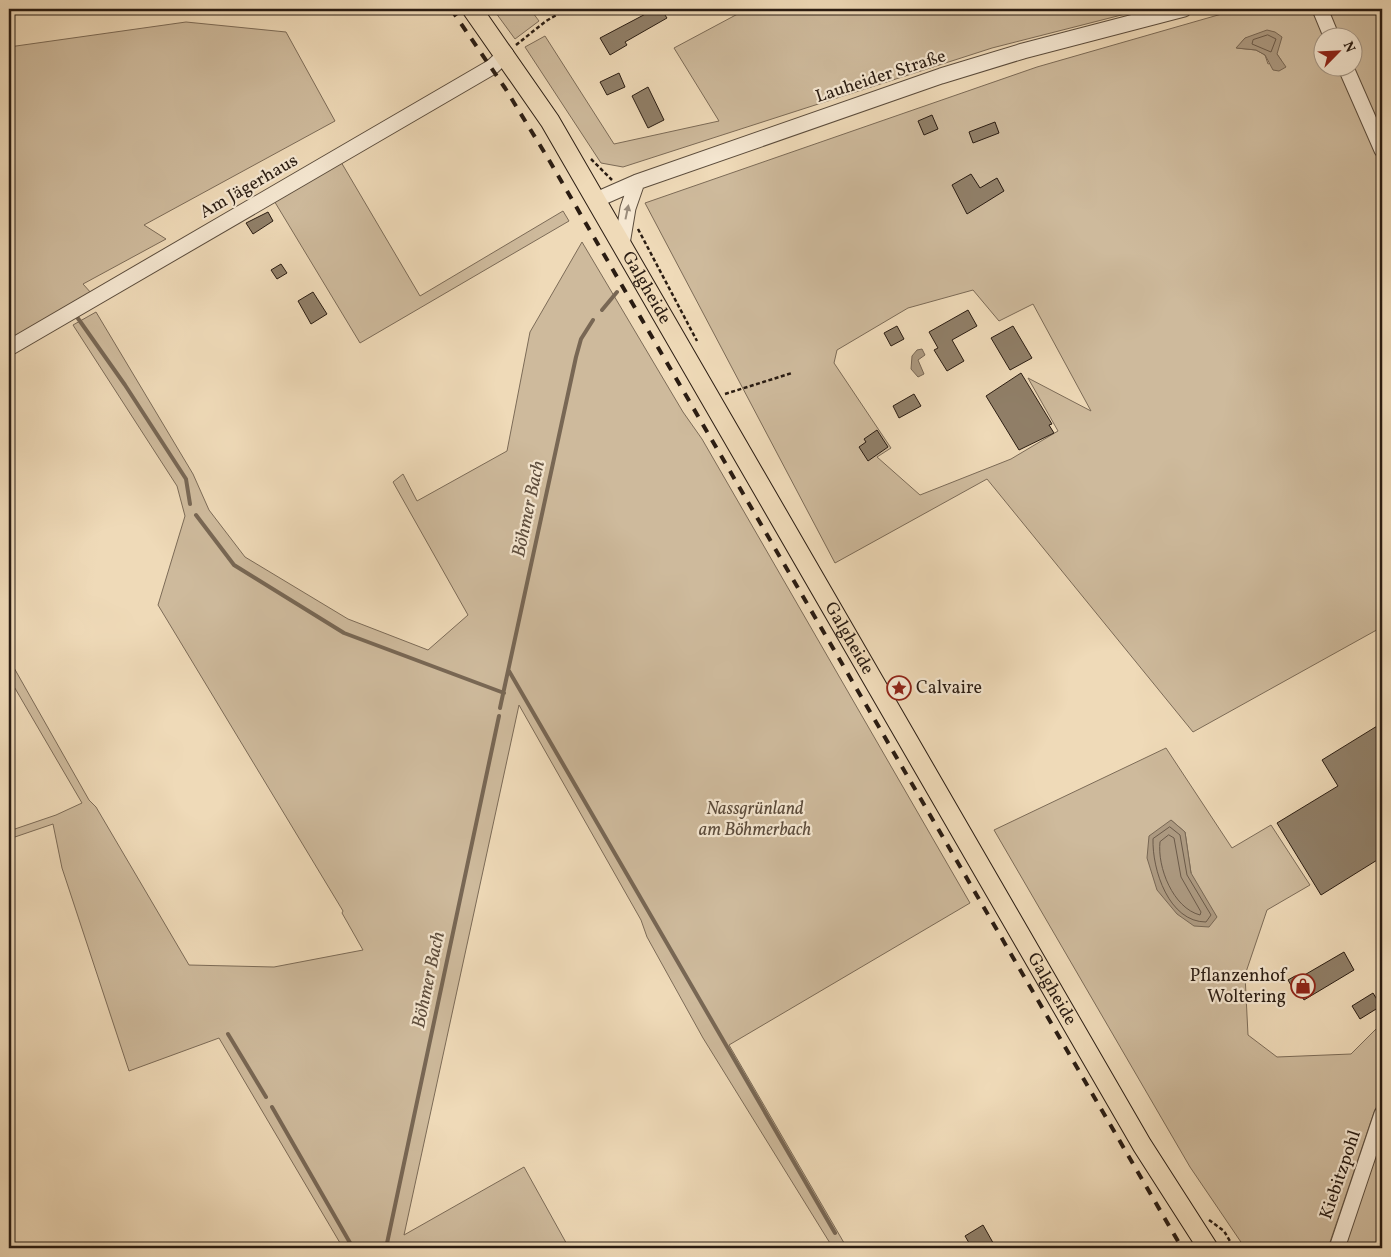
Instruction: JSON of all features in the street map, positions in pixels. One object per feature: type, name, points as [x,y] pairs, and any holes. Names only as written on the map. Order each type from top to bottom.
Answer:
[{"type":"main road","name":"Galgheide","points":[[472,9],[506,54],[550,121],[1127,1119],[1208,1248]]},
{"type":"street","name":"Lauheider Straße","points":[[596,200],[637,182],[941,76],[1023,51],[1184,9]]},
{"type":"street","points":[[1320,9],[1328,28]]},
{"type":"street","name":"Am Jägerhaus","points":[[9,348],[492,67],[506,54]]},
{"type":"street","points":[[1350,78],[1382,150]]},
{"type":"street","points":[[622,244],[628,208],[637,182]]},
{"type":"street","name":"Kiebitzpohl","points":[[1336,1248],[1382,1114]]},
{"type":"path","points":[[506,54],[531,32],[567,9]]},
{"type":"path","points":[[724,395],[792,373]]},
{"type":"green space","points":[[493,9],[530,9],[539,21],[515,39]]},
{"type":"green space","points":[[747,9],[1145,9],[992,48],[623,167],[601,163],[525,47],[545,36],[614,144],[719,121],[674,48]]},
{"type":"green space","points":[[1239,9],[1382,9],[1382,627],[1193,732],[987,479],[835,563],[645,203],[1037,67]],"holes":[[[1245,38],[1277,54],[1281,60],[1268,64],[1265,55],[1256,50],[1237,48]],[[973,290],[999,321],[1033,304],[1091,411],[1028,378],[1058,431],[1011,459],[920,495],[877,457],[891,448],[834,363],[837,350],[908,308]]]},
{"type":"green space","points":[[186,22],[286,32],[335,121],[144,225],[166,239],[83,284],[92,294],[9,344],[9,47]]},
{"type":"green space","points":[[341,162],[420,296],[563,211],[569,221],[360,343],[273,199]]},
{"type":"green space","name":"Nassgrünland am Böhmerbach","points":[[582,242],[683,412],[702,439],[970,903],[729,1045],[847,1248],[833,1248],[703,1038],[647,937],[641,920],[519,705],[404,1235],[524,1167],[569,1248],[343,1248],[219,1038],[129,1071],[62,868],[53,824],[9,839],[9,831],[56,815],[82,803],[9,678],[9,659],[89,800],[96,807],[189,965],[274,967],[363,950],[342,913],[343,911],[158,605],[185,516],[177,486],[73,325],[96,312],[193,474],[209,510],[245,557],[348,619],[428,650],[468,615],[393,482],[403,474],[417,501],[507,451],[530,332]]},
{"type":"green space","points":[[1166,748],[1232,848],[1271,825],[1310,885],[1267,910],[1245,975],[1248,1035],[1277,1057],[1351,1054],[1382,1023],[1382,1096],[1374,1112],[1328,1248],[1245,1248],[1190,1167],[994,830]],"holes":[[[1171,820],[1185,832],[1191,873]]]},
{"type":"green space","points":[[1382,1139],[1382,1248],[1344,1248]]},
{"type":"water","points":[[1267,30],[1275,32],[1282,37],[1277,54],[1286,67],[1279,71],[1273,70],[1265,55],[1256,50],[1236,48],[1245,38]]},
{"type":"water","points":[[922,349],[925,355],[918,360],[924,374],[918,377],[911,369],[912,356],[917,350]]},
{"type":"water","points":[[1171,820],[1185,832],[1191,873],[1217,917],[1209,927],[1194,926],[1177,914],[1157,890],[1147,858],[1149,836]]},
{"type":"building","points":[[655,9],[661,9],[667,18],[625,42],[627,45],[610,55],[600,38]]},
{"type":"building","points":[[619,73],[625,87],[607,95],[600,82]]},
{"type":"building","points":[[648,87],[664,120],[648,128],[632,96]]},
{"type":"building","points":[[932,115],[938,129],[924,135],[918,121]]},
{"type":"building","points":[[995,122],[999,133],[973,143],[969,132]]},
{"type":"building","points":[[971,174],[980,188],[997,178],[1004,191],[967,214],[952,185]]},
{"type":"building","points":[[268,212],[273,221],[253,234],[246,223]]},
{"type":"building","points":[[281,264],[287,273],[277,279],[271,270]]},
{"type":"building","points":[[313,292],[327,314],[311,324],[298,301]]},
{"type":"building","points":[[968,310],[977,326],[952,340],[964,361],[947,371],[934,350],[938,348],[929,332]]},
{"type":"building","points":[[897,326],[904,339],[891,346],[884,333]]},
{"type":"building","points":[[1013,326],[1032,358],[1010,370],[991,338]]},
{"type":"building","points":[[1021,373],[1052,424],[1049,425],[1054,433],[1019,450],[986,396]]},
{"type":"building","points":[[914,394],[921,406],[899,418],[893,406]]},
{"type":"building","points":[[877,430],[888,447],[868,461],[859,447],[866,442],[864,439]]},
{"type":"building","points":[[1382,723],[1382,857],[1321,895],[1277,823],[1338,786],[1322,760]]},
{"type":"building","points":[[1344,952],[1354,970],[1304,1000],[1300,993],[1295,992],[1288,980],[1295,976],[1301,977]]},
{"type":"building","points":[[1373,993],[1381,1006],[1360,1019],[1352,1006]]},
{"type":"building","points":[[983,1225],[996,1248],[972,1248],[965,1236]]},
{"type":"waterway","name":"Böhmer Bach","points":[[602,310],[617,292]]},
{"type":"waterway","points":[[77,317],[125,385],[186,479],[190,504]]},
{"type":"waterway","name":"Böhmer Bach","points":[[500,708],[576,357],[581,339],[593,320]]},
{"type":"waterway","points":[[196,515],[234,565],[344,633],[504,693]]},
{"type":"waterway","points":[[509,671],[835,1233]]},
{"type":"waterway","name":"Böhmer Bach","points":[[386,1248],[499,716]]},
{"type":"waterway","points":[[228,1034],[266,1097]]},
{"type":"waterway","points":[[272,1107],[353,1248]]},
{"type":"railway","points":[[451,9],[505,88],[549,160],[1182,1248]]},
{"type":"place","name":"Calvaire","points":[[899,688]]},
{"type":"place","name":"Pflanzenhof Woltering","points":[[1303,986]]}]
